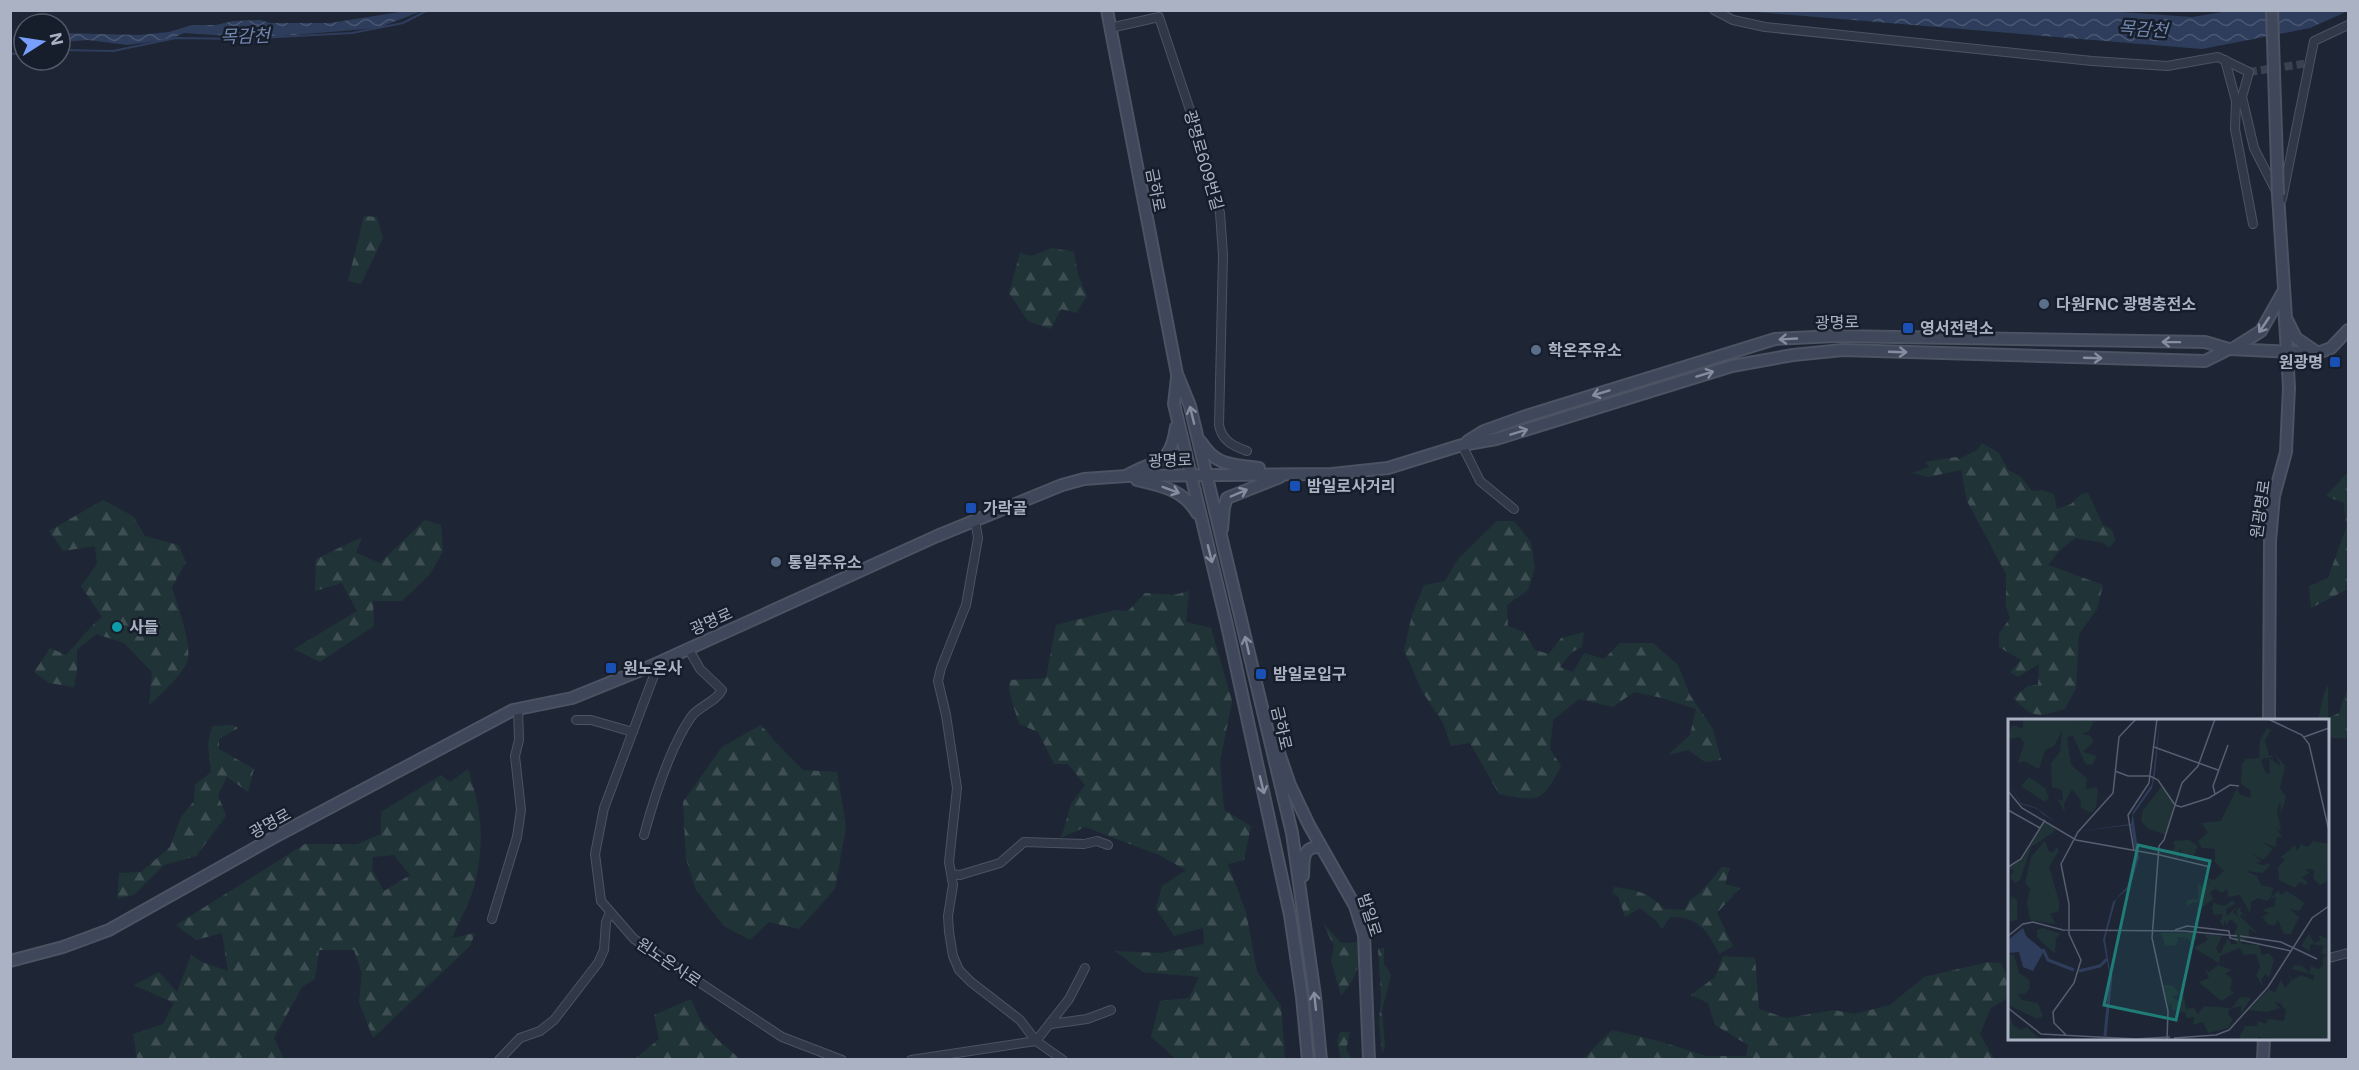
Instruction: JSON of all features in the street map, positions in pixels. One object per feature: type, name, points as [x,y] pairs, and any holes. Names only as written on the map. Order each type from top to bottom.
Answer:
[{"type":"main road","name":"금하로","points":[[1107,10],[1177,374],[1190,406],[1292,833],[1321,1059]]},
{"type":"main road","points":[[2272,10],[2278,195],[2286,318],[2296,338],[2308,344],[2318,353],[2331,348],[2349,330]]},
{"type":"main road","points":[[2231,349],[2261,331],[2283,291]]},
{"type":"main road","name":"원광명로","points":[[2269,719],[2270,541],[2274,496],[2286,452],[2289,387],[2284,303]]},
{"type":"main road","name":"광명로","points":[[1462,445],[1484,431],[1523,417],[1775,339],[1834,336],[2205,342],[2231,349],[2318,353]]},
{"type":"main road","name":"광명로","points":[[10,961],[63,947],[109,930],[280,834],[518,709],[572,698],[975,520],[1062,485],[1084,479],[1126,476],[1332,474],[1388,468],[1462,445],[1496,439],[1732,366],[1793,355],[1843,350],[2205,361],[2231,349]]},
{"type":"main road","name":"금하로","points":[[1177,374],[1174,405],[1177,421],[1227,625],[1290,915],[1308,1059]]},
{"type":"main road","points":[[1126,476],[1164,458],[1171,451],[1177,421]]},
{"type":"main road","points":[[1197,435],[1210,455],[1219,462],[1289,473]]},
{"type":"main road","points":[[1222,539],[1224,507],[1227,498],[1289,473]]},
{"type":"main road","points":[[1126,476],[1181,494],[1190,502],[1203,524]]},
{"type":"main road","points":[[1262,708],[1290,785],[1309,825]]},
{"type":"main road","points":[[1252,747],[1309,825]]},
{"type":"main road","name":"밤일로","points":[[1309,825],[1355,906],[1364,935],[1369,1059]]},
{"type":"main road","points":[[1301,891],[1304,856],[1310,848],[1322,847]]},
{"type":"main road","points":[[2264,1040],[2264,1059]]},
{"type":"street","points":[[1714,10],[1733,20],[1765,27],[2092,61],[2167,66],[2218,57],[2249,72],[2242,97],[2244,108],[2254,148],[2278,195]]},
{"type":"street","name":"광명로609번길","points":[[1110,28],[1159,17],[1204,152],[1217,197],[1223,242],[1219,425],[1228,442],[1247,451]]},
{"type":"street","points":[[2279,210],[2314,41],[2349,26]]},
{"type":"street","points":[[2225,60],[2236,101],[2235,129],[2253,224]]},
{"type":"street","points":[[2236,101],[2244,108]]},
{"type":"street","points":[[1462,445],[1480,481],[1514,509]]},
{"type":"street","points":[[975,520],[978,538],[966,605],[938,681],[946,715],[957,788],[949,862],[953,885],[948,916],[949,932],[953,956],[959,970],[1020,1020],[1036,1041],[1063,1059]]},
{"type":"street","points":[[644,835],[662,777],[689,721],[697,710],[720,694],[722,690],[700,669],[688,648]]},
{"type":"street","name":"원노온사로","points":[[660,661],[604,808],[595,854],[601,901],[634,939],[782,1037],[842,1059]]},
{"type":"street","points":[[492,920],[517,837],[521,810],[515,756],[519,740],[518,709]]},
{"type":"street","points":[[576,720],[591,720],[633,732]]},
{"type":"street","points":[[951,874],[960,875],[1000,863],[1024,842],[1084,844],[1097,841],[1108,846]]},
{"type":"street","points":[[499,1059],[520,1038],[540,1031],[554,1020],[598,963],[604,950],[606,922],[610,912]]},
{"type":"street","points":[[2329,958],[2349,953]]},
{"type":"street","points":[[911,1059],[1036,1041],[1069,999],[1085,968]]},
{"type":"street","points":[[1051,1024],[1087,1019],[1111,1010]]},
{"type":"green space","points":[[364,216],[377,217],[383,238],[361,284],[348,281]]},
{"type":"green space","points":[[1052,248],[1074,252],[1078,275],[1087,296],[1076,313],[1061,309],[1051,329],[1028,321],[1009,293],[1020,253],[1031,256]]},
{"type":"green space","points":[[1982,443],[1999,453],[2008,470],[2020,476],[2032,491],[2041,490],[2054,494],[2057,509],[2071,504],[2081,494],[2088,493],[2103,525],[2111,529],[2116,540],[2109,548],[2104,543],[2075,538],[2059,551],[2048,565],[2103,585],[2097,609],[2079,634],[2076,688],[2065,709],[2048,714],[2031,713],[2013,698],[2028,686],[2038,685],[2039,664],[2018,677],[2010,672],[2021,660],[1999,647],[1999,634],[2010,618],[2006,607],[2006,574],[1967,501],[1961,470],[1928,477],[1912,473],[1929,467],[1925,462],[1956,457],[1959,459],[1977,450]]},
{"type":"green space","points":[[2348,472],[2348,589],[2311,608],[2309,586],[2328,578],[2346,528],[2344,503],[2326,496]]},
{"type":"green space","points":[[103,500],[133,516],[145,536],[178,545],[186,562],[172,587],[188,645],[187,662],[176,678],[149,705],[152,672],[124,643],[96,634],[77,650],[74,687],[49,683],[34,672],[50,648],[66,655],[102,617],[81,586],[97,564],[95,546],[63,551],[49,531]]},
{"type":"green space","points":[[425,520],[441,525],[443,551],[430,574],[402,601],[373,601],[374,626],[320,662],[294,649],[357,611],[342,583],[315,591],[316,559],[362,537],[356,553],[380,563]]},
{"type":"green space","points":[[1497,521],[1514,521],[1531,542],[1535,568],[1528,590],[1507,605],[1508,626],[1524,632],[1535,650],[1549,654],[1561,638],[1584,632],[1582,647],[1572,652],[1560,667],[1573,672],[1584,653],[1604,659],[1620,643],[1653,643],[1678,665],[1690,695],[1713,729],[1721,760],[1705,762],[1688,750],[1668,755],[1690,735],[1696,709],[1634,692],[1613,707],[1579,699],[1553,720],[1550,749],[1561,766],[1549,787],[1538,797],[1523,798],[1499,794],[1470,743],[1451,746],[1443,723],[1422,691],[1404,650],[1412,615],[1424,585],[1445,581],[1458,559]]},
{"type":"green space","points":[[1189,591],[1186,622],[1211,628],[1232,701],[1220,762],[1224,810],[1251,826],[1244,860],[1228,864],[1246,912],[1257,972],[1281,1006],[1285,1059],[1176,1059],[1151,1037],[1160,1001],[1189,998],[1199,977],[1143,972],[1115,951],[1161,953],[1204,944],[1203,928],[1174,936],[1156,908],[1162,886],[1186,870],[1159,855],[1085,827],[1061,838],[1071,804],[1085,785],[1068,764],[1054,764],[1038,732],[1019,724],[1009,691],[1010,680],[1046,678],[1056,625],[1116,610],[1128,611],[1145,593],[1174,595]]},
{"type":"green space","points":[[2328,685],[2328,718],[2339,713],[2348,686],[2348,739],[2329,737],[2329,719],[2318,719]]},
{"type":"green space","points":[[233,725],[238,728],[219,739],[219,749],[254,769],[248,792],[227,777],[218,795],[226,816],[196,856],[164,865],[134,895],[117,899],[119,873],[141,872],[170,847],[181,817],[194,801],[195,785],[211,772],[208,744],[212,726]]},
{"type":"green space","points":[[761,725],[803,770],[837,772],[846,826],[835,889],[799,929],[769,922],[750,940],[724,926],[696,890],[686,859],[683,802],[722,747]]},
{"type":"green space","points":[[468,769],[479,813],[480,856],[474,887],[452,938],[475,933],[470,946],[373,1038],[359,1002],[362,974],[354,950],[319,950],[315,979],[302,987],[274,1038],[284,1059],[137,1059],[133,1034],[163,1024],[174,1003],[134,985],[159,972],[177,992],[191,955],[202,962],[228,971],[222,933],[196,940],[176,925],[305,844],[357,844],[381,834],[381,812],[441,775],[450,782]],"holes":[[[394,855],[410,875],[384,891],[372,870],[373,857]]]},
{"type":"green space","points":[[1722,867],[1730,868],[1725,884],[1740,888],[1717,913],[1733,946],[1719,954],[1706,932],[1695,922],[1670,917],[1662,929],[1640,908],[1625,917],[1618,896],[1612,893],[1614,887],[1635,891],[1647,895],[1665,909],[1684,910],[1689,901],[1701,892]]},
{"type":"green space","points":[[1323,923],[1341,943],[1357,942],[1358,965],[1351,983],[1341,996],[1331,960],[1334,946]]},
{"type":"green space","points":[[1384,948],[1384,964],[1391,975],[1382,1010],[1385,1047],[1382,1054],[1379,1024],[1381,995],[1378,949]]},
{"type":"green space","points":[[1723,956],[1755,958],[1759,1009],[1786,1018],[1834,1010],[1854,1014],[1890,1005],[1924,977],[1988,962],[2001,963],[2008,978],[2008,998],[1991,1008],[1980,1034],[1994,1059],[1583,1059],[1612,1030],[1706,1056],[1746,1056],[1748,1045],[1715,1025],[1708,1003],[1691,995],[1715,977]]},
{"type":"green space","points":[[691,999],[701,1021],[740,1059],[635,1059],[659,1039],[654,1015]]},
{"type":"green space","points":[[1340,1032],[1350,1032],[1346,1050],[1352,1059],[1341,1059],[1337,1041]]},
{"type":"water","name":"목감천","points":[[412,10],[422,11],[378,28],[258,38],[184,33],[168,40],[127,45],[88,40],[72,41],[72,33],[139,35],[169,32],[192,25],[216,25],[233,21],[330,23]]},
{"type":"water","name":"목감천","points":[[2092,10],[2192,17],[2235,10],[2348,11],[2310,28],[2202,49],[1744,11]]},
{"type":"waterway","name":"목감천","points":[[72,50],[113,51],[176,38],[241,39],[352,33],[403,23],[428,10]]},
{"type":"tunnel","points":[[2249,72],[2309,63]]},
{"type":"place","name":"다원FNC 광명충전소","points":[[2044,304]]},
{"type":"place","name":"영서전력소","points":[[1908,328]]},
{"type":"place","name":"학온주유소","points":[[1536,350]]},
{"type":"place","name":"원광명","points":[[2335,362]]},
{"type":"place","name":"밤일로사거리","points":[[1295,486]]},
{"type":"place","name":"가락골","points":[[971,508]]},
{"type":"place","name":"통일주유소","points":[[776,562]]},
{"type":"place","name":"사들","points":[[117,627]]},
{"type":"place","name":"원노온사","points":[[611,668]]},
{"type":"place","name":"밤일로입구","points":[[1261,674]]}]
